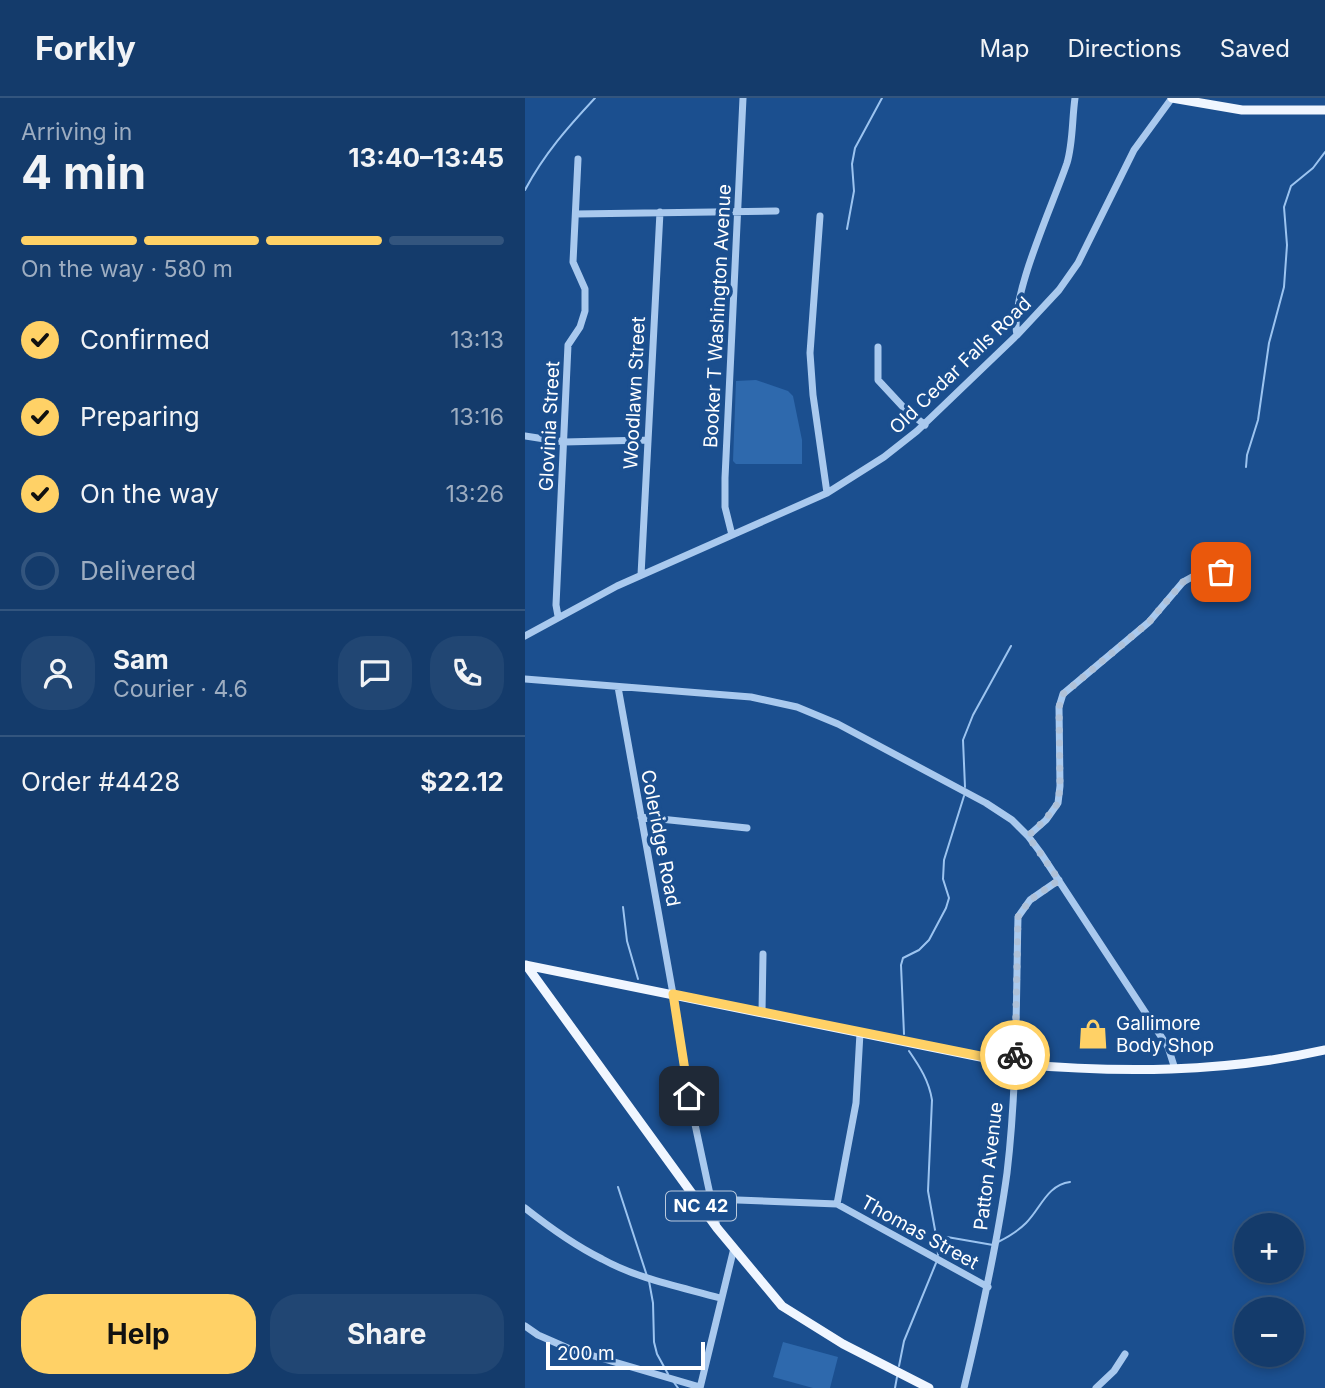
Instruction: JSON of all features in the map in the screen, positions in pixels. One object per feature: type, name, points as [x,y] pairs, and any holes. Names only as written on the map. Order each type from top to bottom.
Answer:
[{"type":"main road","points":[[1172,98],[1242,110],[1325,110]]},
{"type":"main road","points":[[526,965],[1015,1063],[1073,1069],[1175,1069],[1235,1065],[1325,1050]]},
{"type":"main road","name":"NC 42","points":[[526,965],[717,1228],[782,1306],[843,1344],[929,1388]]},
{"type":"street","name":"Booker T Washington Avenue","points":[[733,535],[725,507],[725,478],[743,98]]},
{"type":"street","points":[[1017,335],[1019,302],[1025,278],[1068,159],[1075,98]]},
{"type":"street","name":"Old Cedar Falls Road","points":[[525,636],[558,616],[641,575],[827,493],[884,457],[925,425],[1059,290],[1078,262],[1134,150],[1172,98]]},
{"type":"street","name":"Glovinia Street","points":[[558,616],[556,605],[568,345],[580,327],[585,311],[585,289],[574,266],[578,159]]},
{"type":"street","points":[[576,214],[776,211]]},
{"type":"street","name":"Woodlawn Street","points":[[641,575],[660,212]]},
{"type":"street","points":[[820,216],[810,353],[827,493]]},
{"type":"street","points":[[878,347],[879,380],[904,408],[925,425]]},
{"type":"street","points":[[525,436],[563,442],[647,440]]},
{"type":"street","points":[[1028,836],[1058,803],[1059,707],[1063,694],[1149,622],[1183,582],[1201,572],[1221,572],[1242,582]]},
{"type":"street","points":[[525,679],[751,697],[807,710],[986,803],[1012,820],[1028,836],[1168,1047],[1175,1069]]},
{"type":"street","name":"Coleridge Road","points":[[618,687],[687,1087],[717,1228]]},
{"type":"street","points":[[641,817],[747,828]]},
{"type":"street","name":"Patton Avenue","points":[[964,1388],[988,1287],[1007,1173],[1015,1063],[1018,917],[1030,900],[1059,880]]},
{"type":"street","points":[[762,1012],[763,954]]},
{"type":"street","points":[[837,1204],[856,1102],[860,1033]]},
{"type":"street","points":[[702,1208],[711,1199]]},
{"type":"street","name":"Thomas Street","points":[[711,1199],[837,1204],[988,1287]]},
{"type":"street","points":[[525,1208],[557,1233],[603,1260],[656,1280],[720,1298]]},
{"type":"street","points":[[525,1326],[570,1349],[700,1387],[734,1248]]},
{"type":"street","points":[[1096,1388],[1125,1354]]},
{"type":"shaded area","points":[[756,380],[788,391],[793,396],[802,440],[802,464],[736,464],[733,461],[736,381]]},
{"type":"shaded area","points":[[783,1342],[838,1357],[830,1388],[813,1388],[773,1377]]},
{"type":"waterway","points":[[525,190],[557,141],[595,98]]},
{"type":"waterway","points":[[847,229],[854,191],[852,164],[855,148],[882,98]]},
{"type":"waterway","points":[[1246,467],[1258,420],[1269,343],[1284,287],[1287,245],[1284,207],[1291,186],[1313,168],[1325,152]]},
{"type":"waterway","points":[[965,787],[963,740],[973,715],[1011,646]]},
{"type":"waterway","points":[[904,1034],[901,965],[903,958],[919,950],[929,940],[946,908],[949,898],[943,879],[944,860],[964,796]]},
{"type":"waterway","points":[[623,907],[627,941],[638,979]]},
{"type":"waterway","points":[[909,1051],[923,1074],[932,1100],[928,1191],[938,1255]]},
{"type":"waterway","points":[[998,1242],[1026,1223],[1050,1192],[1070,1182]]},
{"type":"waterway","points":[[618,1187],[647,1276]]},
{"type":"waterway","points":[[937,1241],[947,1237],[993,1245]]},
{"type":"waterway","points":[[899,1366],[904,1341],[936,1263]]},
{"type":"waterway","points":[[649,1281],[653,1303],[654,1342],[668,1374]]},
{"type":"waterway","points":[[895,1388],[897,1377]]},
{"type":"waterway","points":[[673,1381],[678,1388]]},
{"type":"way so far","points":[[1015,1055],[1018,917],[1030,900],[1059,880],[1028,836],[1051,814],[1058,803],[1059,707],[1063,694],[1149,622],[1183,582],[1201,572],[1221,572]]},
{"type":"place","name":"Gallimore Body Shop","points":[[1093,1034]]},
{"type":"route","points":[[689,1096],[673,994],[1015,1063],[1015,1055]]}]
